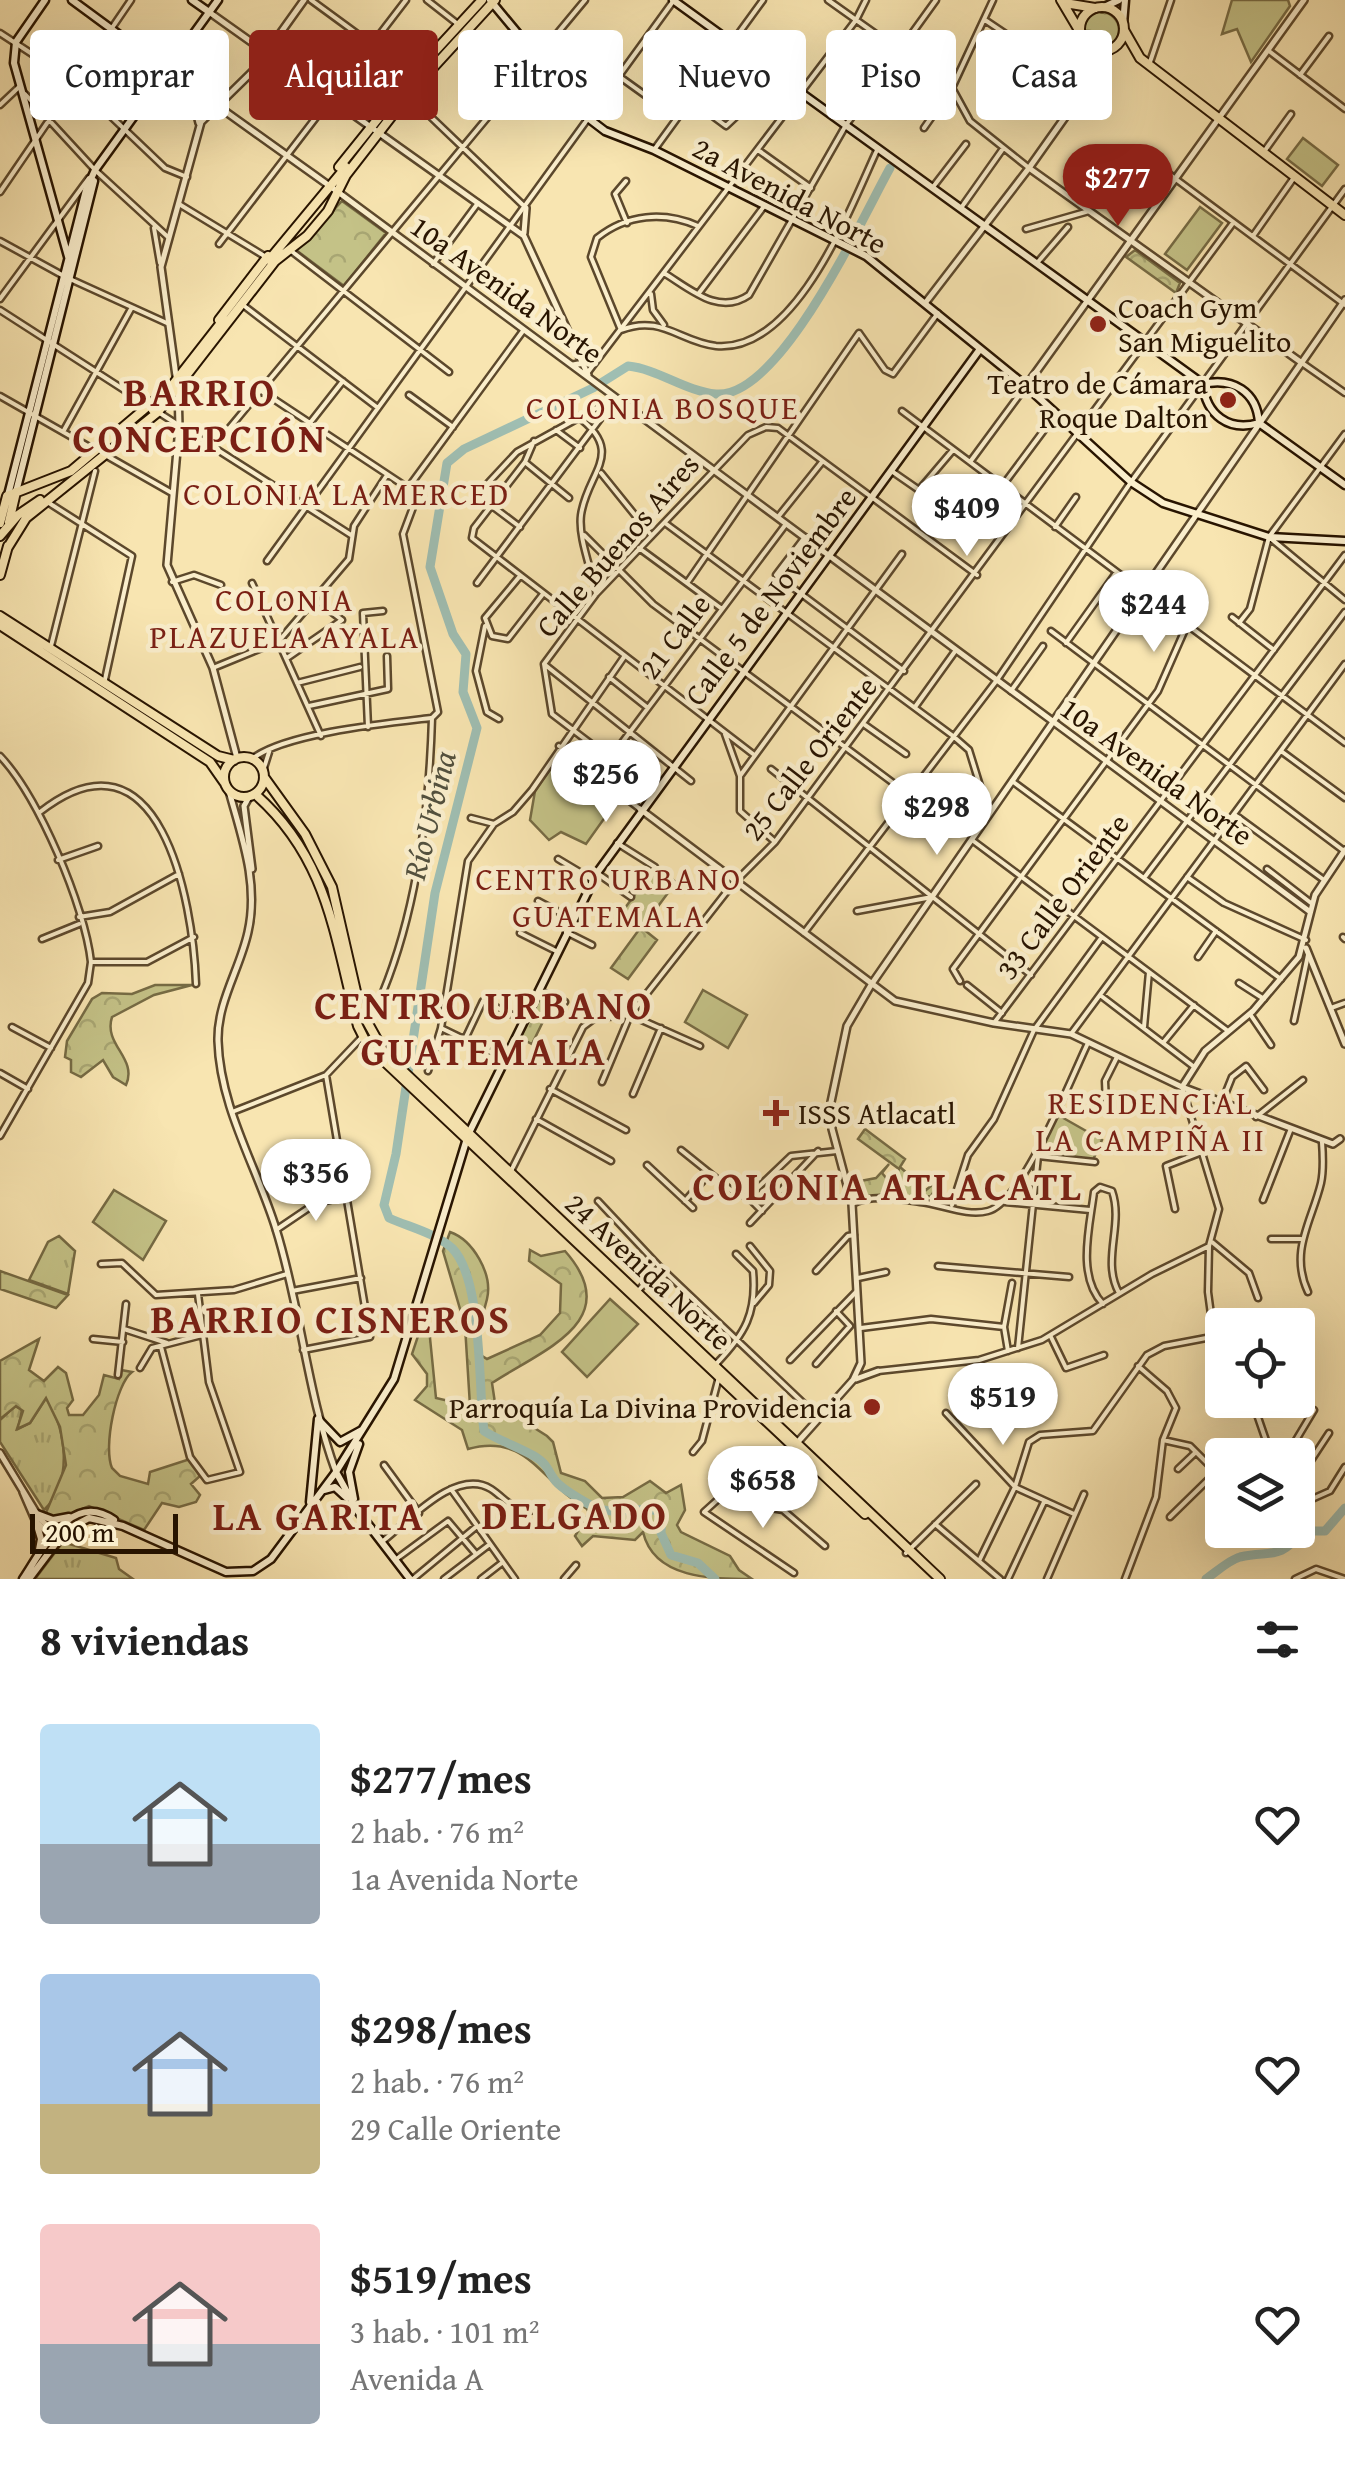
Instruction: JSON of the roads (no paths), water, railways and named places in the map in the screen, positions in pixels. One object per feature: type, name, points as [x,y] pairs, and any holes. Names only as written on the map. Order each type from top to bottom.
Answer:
[{"type":"main road","points":[[45,0],[16,42],[14,63],[70,261]]},
{"type":"main road","name":"10a Avenida Norte","points":[[72,0],[110,29]]},
{"type":"main road","points":[[192,0],[209,12]]},
{"type":"main road","points":[[196,30],[218,0]]},
{"type":"main road","points":[[438,48],[489,0]]},
{"type":"main road","points":[[438,56],[489,0]]},
{"type":"main road","points":[[0,575],[8,547],[24,520],[154,409],[270,255],[332,188],[375,130],[489,0]]},
{"type":"main road","name":"2a Avenida Norte","points":[[489,0],[514,30]]},
{"type":"main road","points":[[673,0],[715,30]]},
{"type":"main road","points":[[1081,30],[1084,18],[1122,0],[1124,27],[1112,44]]},
{"type":"main road","points":[[1063,2],[1114,11],[1140,58]]},
{"type":"main road","points":[[1063,2],[1079,30]]},
{"type":"main road","points":[[1112,51],[1140,58],[1345,215]]},
{"type":"main road","points":[[806,96],[1204,384],[1210,408],[1223,421],[1241,426],[1259,423]]},
{"type":"main road","points":[[68,278],[95,170],[131,120]]},
{"type":"main road","points":[[270,255],[308,229],[342,172],[383,120]]},
{"type":"main road","name":"2a Avenida Norte","points":[[591,120],[858,251],[1026,386],[1131,482],[1194,516],[1268,537],[1345,542]]},
{"type":"main road","points":[[4,524],[137,426],[288,249],[310,232],[332,188],[375,130]]},
{"type":"main road","points":[[0,563],[4,524],[95,170]]},
{"type":"main road","name":"Calle 5 de Noviembre","points":[[124,1526],[222,1571],[245,1574],[267,1564],[323,1490],[367,1427],[405,1354],[439,1222],[467,1138],[595,877],[653,791],[980,349]]},
{"type":"main road","points":[[1204,384],[1222,382],[1240,387],[1256,406],[1259,423],[1345,485]]},
{"type":"main road","points":[[12,494],[56,479],[102,453]]},
{"type":"main road","points":[[4,536],[36,504]]},
{"type":"main road","points":[[4,536],[8,547]]},
{"type":"main road","points":[[0,616],[218,756],[252,759],[305,834],[332,887],[362,1012],[397,1071]]},
{"type":"main road","points":[[0,625],[210,762],[227,787],[252,796],[294,836],[324,889],[362,1038],[397,1071]]},
{"type":"main road","points":[[227,787],[225,770],[235,759]]},
{"type":"main road","points":[[252,796],[264,774]]},
{"type":"main road","name":"24 Avenida Norte","points":[[397,1071],[796,1444]]},
{"type":"main road","name":"24 Avenida Norte","points":[[714,1366],[720,1376],[796,1444]]},
{"type":"main road","points":[[318,1419],[340,1442],[367,1427]]},
{"type":"main road","points":[[309,1508],[318,1419]]},
{"type":"main road","points":[[357,1510],[349,1472],[367,1427]]},
{"type":"main road","points":[[796,1444],[908,1551]]},
{"type":"main road","points":[[796,1444],[936,1579]]},
{"type":"main road","points":[[336,1472],[357,1510]]},
{"type":"main road","points":[[323,1490],[338,1488],[412,1579]]},
{"type":"main road","points":[[26,1579],[41,1542],[36,1518],[52,1520],[97,1511],[124,1526]]},
{"type":"main road","points":[[26,1579],[70,1517]]},
{"type":"main road","points":[[32,1566],[56,1537],[84,1518],[124,1526]]},
{"type":"street","points":[[110,29],[131,0]]},
{"type":"street","points":[[286,30],[308,0],[353,30]]},
{"type":"street","points":[[382,30],[406,0]]},
{"type":"street","points":[[427,0],[459,25]]},
{"type":"street","points":[[560,30],[585,0]]},
{"type":"street","points":[[623,70],[673,0]]},
{"type":"street","points":[[741,30],[763,0]]},
{"type":"street","points":[[828,0],[870,30]]},
{"type":"street","points":[[806,88],[856,20],[866,0]]},
{"type":"street","points":[[915,30],[936,0]]},
{"type":"street","points":[[956,80],[993,0]]},
{"type":"street","points":[[1149,65],[1171,0]]},
{"type":"street","points":[[970,462],[1304,0]]},
{"type":"street","points":[[209,12],[249,40]]},
{"type":"street","points":[[985,20],[1000,30]]},
{"type":"street","points":[[0,33],[30,51]]},
{"type":"street","points":[[1300,75],[1329,36]]},
{"type":"street","points":[[1268,50],[1344,105]]},
{"type":"street","points":[[229,92],[249,73]]},
{"type":"street","points":[[0,105],[20,86],[30,97]]},
{"type":"street","points":[[956,95],[970,121],[1003,149],[1345,394]]},
{"type":"street","points":[[1263,153],[1291,114]]},
{"type":"street","name":"10a Avenida Norte","points":[[229,117],[286,154],[589,377],[1309,912]]},
{"type":"street","points":[[0,192],[50,120],[95,170],[169,238]]},
{"type":"street","points":[[116,120],[165,168],[187,177]]},
{"type":"street","points":[[199,120],[200,125]]},
{"type":"street","points":[[161,267],[204,120]]},
{"type":"street","points":[[219,244],[313,120]]},
{"type":"street","points":[[360,120],[524,236],[589,377]]},
{"type":"street","points":[[432,120],[526,208]]},
{"type":"street","points":[[212,449],[483,120]]},
{"type":"street","points":[[267,562],[587,120]]},
{"type":"street","points":[[654,150],[676,120]]},
{"type":"street","points":[[570,364],[584,366],[594,361],[622,330],[781,120]]},
{"type":"street","points":[[664,273],[724,304],[749,296],[850,120]]},
{"type":"street","points":[[924,128],[930,120]]},
{"type":"street","points":[[926,302],[1062,120]]},
{"type":"street","points":[[933,187],[966,144]]},
{"type":"street","points":[[622,330],[642,323],[664,325],[713,346],[750,342],[781,321],[838,242],[878,148]]},
{"type":"street","points":[[961,208],[1003,149]]},
{"type":"street","points":[[757,150],[811,188]]},
{"type":"street","points":[[796,1444],[853,1380],[862,1356],[852,1204],[837,1151],[831,1102],[840,1048],[871,985],[1344,303],[1161,168]]},
{"type":"street","points":[[0,299],[95,170]]},
{"type":"street","points":[[1253,236],[1295,177]]},
{"type":"street","points":[[626,181],[616,194],[627,223]]},
{"type":"street","points":[[804,933],[997,680],[1131,482],[1345,190]]},
{"type":"street","points":[[434,264],[478,203]]},
{"type":"street","points":[[179,204],[270,255]]},
{"type":"street","points":[[699,294],[765,205]]},
{"type":"street","points":[[524,236],[526,208]]},
{"type":"street","points":[[1026,230],[1090,211]]},
{"type":"street","points":[[622,330],[591,250],[602,234],[627,223],[668,214],[698,226]]},
{"type":"street","name":"25 Calle Oriente","points":[[602,1082],[630,1015],[737,881],[775,842],[1028,506],[1233,223]]},
{"type":"street","points":[[154,227],[177,380],[179,426],[166,554],[172,582],[214,668],[235,759]]},
{"type":"street","points":[[1037,263],[1068,227]]},
{"type":"street","points":[[0,241],[131,309],[169,324]]},
{"type":"street","points":[[288,249],[449,372]]},
{"type":"street","points":[[650,292],[653,310],[664,325]]},
{"type":"street","points":[[242,304],[378,408]]},
{"type":"street","points":[[63,432],[131,309]]},
{"type":"street","points":[[0,310],[304,510],[352,536]]},
{"type":"street","points":[[687,583],[859,332],[885,370],[894,374],[938,312]]},
{"type":"street","points":[[408,488],[523,331]]},
{"type":"street","points":[[576,350],[589,359],[600,354]]},
{"type":"street","points":[[560,357],[576,350]]},
{"type":"street","points":[[589,377],[594,361]]},
{"type":"street","points":[[310,423],[343,381]]},
{"type":"street","points":[[252,759],[270,749],[321,736],[432,718],[438,712],[438,693],[403,534],[415,502],[408,488],[260,390]]},
{"type":"street","points":[[409,395],[454,427]]},
{"type":"street","points":[[0,396],[172,493]]},
{"type":"street","points":[[476,496],[508,459],[577,416],[615,398]]},
{"type":"street","points":[[477,583],[615,398]]},
{"type":"street","points":[[902,412],[1345,743]]},
{"type":"street","points":[[980,516],[1056,414]]},
{"type":"street","points":[[577,416],[594,429],[601,444],[600,472],[581,517],[596,594]]},
{"type":"street","name":"Calle Buenos Aires","points":[[571,728],[552,714],[544,664],[576,620],[596,594],[748,435],[766,427],[789,436]]},
{"type":"street","points":[[555,429],[580,448]]},
{"type":"street","points":[[1239,623],[1250,609],[1268,537],[1345,434]]},
{"type":"street","points":[[789,436],[976,575]]},
{"type":"street","points":[[534,442],[525,462],[470,534],[576,620],[754,754]]},
{"type":"street","points":[[891,470],[920,490],[953,450]]},
{"type":"street","points":[[525,462],[569,498]]},
{"type":"street","points":[[778,518],[822,462]]},
{"type":"street","points":[[50,648],[96,472]]},
{"type":"street","points":[[600,472],[652,535]]},
{"type":"street","points":[[214,668],[279,641],[349,558],[352,536],[387,475]]},
{"type":"street","points":[[1055,526],[1076,497]]},
{"type":"street","points":[[47,502],[132,556],[104,684]]},
{"type":"street","points":[[492,506],[520,526]]},
{"type":"street","points":[[664,522],[953,736],[968,750],[989,814]]},
{"type":"street","name":"21 Calle","points":[[597,776],[786,524]]},
{"type":"street","points":[[584,535],[653,604],[908,794]]},
{"type":"street","points":[[1268,537],[1345,600]]},
{"type":"street","points":[[804,538],[776,574],[904,671]]},
{"type":"street","points":[[639,548],[722,609]]},
{"type":"street","points":[[740,776],[902,554]]},
{"type":"street","name":"33 Calle Oriente","points":[[994,1023],[1345,555]]},
{"type":"street","points":[[1066,643],[1116,572]]},
{"type":"street","points":[[172,582],[194,575],[221,585]]},
{"type":"street","points":[[499,719],[487,712],[476,671],[490,612],[520,576]]},
{"type":"street","points":[[252,583],[321,736]]},
{"type":"street","points":[[265,611],[306,594],[342,622],[287,658]]},
{"type":"street","points":[[485,626],[492,636],[508,640],[543,594]]},
{"type":"street","points":[[368,727],[362,666],[363,613],[383,611]]},
{"type":"street","points":[[1144,878],[1345,612]]},
{"type":"street","points":[[1232,617],[1274,650]]},
{"type":"street","points":[[960,980],[952,972],[954,966],[1160,687],[1187,625]]},
{"type":"street","points":[[1051,631],[1345,850],[1311,903],[1306,943],[1345,1044]]},
{"type":"street","points":[[1011,690],[1043,646]]},
{"type":"street","points":[[914,708],[956,650]]},
{"type":"street","points":[[309,706],[388,689],[388,656]]},
{"type":"street","points":[[428,1070],[440,1028],[463,873],[494,824],[516,809],[624,657]]},
{"type":"street","points":[[544,664],[691,780]]},
{"type":"street","points":[[1071,1034],[1345,664]]},
{"type":"street","points":[[297,683],[362,666]]},
{"type":"street","points":[[609,677],[648,708]]},
{"type":"street","points":[[232,1112],[326,1075],[368,1027],[408,913],[429,798],[432,718]]},
{"type":"street","points":[[864,725],[906,754]]},
{"type":"street","points":[[571,728],[653,791]]},
{"type":"street","points":[[1338,738],[1345,729]]},
{"type":"street","points":[[725,734],[740,776],[740,811],[775,842]]},
{"type":"street","points":[[558,746],[871,985],[907,1006],[1071,1034],[1182,1087],[1322,1141],[1336,1144],[1345,1129]]},
{"type":"street","points":[[264,774],[270,749]]},
{"type":"street","points":[[1281,751],[1345,798]]},
{"type":"street","points":[[0,756],[23,781],[40,812],[92,962],[88,983],[0,1136]]},
{"type":"street","points":[[771,769],[1030,974]]},
{"type":"street","points":[[1012,781],[1281,979]]},
{"type":"street","points":[[40,812],[80,786],[102,784],[146,805],[179,874],[194,937],[196,984]]},
{"type":"street","points":[[227,787],[252,872]]},
{"type":"street","points":[[981,789],[991,796],[1003,794]]},
{"type":"street","points":[[252,796],[244,806],[252,872],[248,932],[219,1026],[222,1070],[232,1112],[276,1230],[318,1419],[336,1472]]},
{"type":"street","points":[[1234,814],[1324,880]]},
{"type":"street","points":[[471,818],[494,824]]},
{"type":"street","points":[[972,840],[1228,1031]]},
{"type":"street","points":[[616,842],[656,867]]},
{"type":"street","points":[[58,860],[98,846]]},
{"type":"street","points":[[558,859],[630,897]]},
{"type":"street","points":[[1334,864],[1345,870]]},
{"type":"street","points":[[1266,869],[1311,903]]},
{"type":"street","points":[[42,940],[80,920],[125,905],[179,874]]},
{"type":"street","points":[[1188,877],[1224,903],[1306,943]]},
{"type":"street","points":[[856,911],[932,897]]},
{"type":"street","points":[[538,901],[572,919]]},
{"type":"street","points":[[1198,957],[1216,931]]},
{"type":"street","points":[[566,932],[592,945]]},
{"type":"street","points":[[520,934],[556,951]]},
{"type":"street","points":[[92,962],[148,962],[194,937]]},
{"type":"street","points":[[951,1207],[968,1155],[994,1119],[1034,1030],[1102,937]]},
{"type":"street","points":[[1210,1308],[1211,1244],[1219,1209],[1182,1087],[1193,1066],[1264,999],[1306,943]]},
{"type":"street","points":[[1294,1022],[1308,955]]},
{"type":"street","points":[[1144,1028],[1149,972]]},
{"type":"street","points":[[1239,984],[1264,999]]},
{"type":"street","points":[[967,986],[1002,1012]]},
{"type":"street","points":[[538,989],[565,1002]]},
{"type":"street","points":[[1100,995],[1193,1066]]},
{"type":"street","points":[[464,1039],[483,1001],[523,1020]]},
{"type":"street","points":[[1331,1008],[1345,1003]]},
{"type":"street","points":[[1163,1043],[1194,1005]]},
{"type":"street","points":[[362,1012],[375,1012]]},
{"type":"street","points":[[1250,1014],[1270,1044]]},
{"type":"street","points":[[507,1177],[588,1022],[630,1015],[700,1046]]},
{"type":"street","points":[[12,1028],[51,1048]]},
{"type":"street","points":[[440,1028],[504,1059]]},
{"type":"street","points":[[633,1094],[661,1028]]},
{"type":"street","points":[[1006,1202],[1035,1156],[1088,1043]]},
{"type":"street","points":[[1106,1104],[1105,1081],[1117,1056]]},
{"type":"street","points":[[1222,1104],[1232,1077],[1246,1066],[1264,1090]]},
{"type":"street","points":[[0,1074],[28,1089]]},
{"type":"street","points":[[304,1350],[370,1337],[326,1075]]},
{"type":"street","points":[[1256,1117],[1303,1080]]},
{"type":"street","points":[[550,1090],[626,1130]]},
{"type":"street","points":[[536,1119],[611,1162]]},
{"type":"street","points":[[1263,1200],[1290,1130]]},
{"type":"street","points":[[1340,1139],[1345,1147]]},
{"type":"street","points":[[1308,1292],[1301,1272],[1301,1239],[1321,1181],[1322,1141]]},
{"type":"street","points":[[681,1150],[708,1174],[748,1196],[762,1212]]},
{"type":"street","points":[[748,1196],[786,1159],[837,1151]]},
{"type":"street","points":[[750,1223],[818,1152]]},
{"type":"street","points":[[1175,1209],[1166,1166],[1202,1152]]},
{"type":"street","points":[[1035,1156],[1095,1162]]},
{"type":"street","points":[[1018,1348],[1035,1156]]},
{"type":"street","points":[[647,1165],[692,1208]]},
{"type":"street","points":[[685,1201],[708,1174]]},
{"type":"street","points":[[1103,1304],[1096,1297],[1087,1264],[1094,1192],[1104,1186],[1113,1194],[1117,1208],[1110,1261],[1119,1293]]},
{"type":"street","points":[[276,1230],[316,1204],[347,1196]]},
{"type":"street","points":[[852,1204],[863,1198],[900,1199],[980,1213],[1006,1202],[1092,1210]]},
{"type":"street","points":[[598,1201],[660,1267],[819,1418]]},
{"type":"street","points":[[816,1272],[848,1236],[854,1235]]},
{"type":"street","points":[[1271,1239],[1301,1239]]},
{"type":"street","points":[[853,1380],[878,1371],[978,1360],[1051,1336],[1119,1293],[1211,1244]]},
{"type":"street","points":[[1211,1244],[1250,1275],[1258,1298]]},
{"type":"street","points":[[750,1246],[766,1261],[770,1271],[767,1288],[754,1303]]},
{"type":"street","points":[[714,1366],[750,1324],[754,1303],[752,1269],[736,1254]]},
{"type":"street","points":[[101,1264],[122,1263],[156,1295],[234,1290],[287,1274]]},
{"type":"street","points":[[938,1266],[1070,1277]]},
{"type":"street","points":[[636,1292],[660,1267]]},
{"type":"street","points":[[858,1278],[886,1272]]},
{"type":"street","points":[[290,1292],[361,1278]]},
{"type":"street","points":[[1008,1351],[1004,1327],[1012,1283]]},
{"type":"street","points":[[790,1360],[858,1291]]},
{"type":"street","points":[[164,1345],[190,1457],[208,1480],[240,1472],[209,1382],[198,1294]]},
{"type":"street","points":[[118,1375],[126,1304]]},
{"type":"street","points":[[816,1364],[850,1326],[836,1311]]},
{"type":"street","points":[[861,1328],[932,1320],[1004,1327]]},
{"type":"street","points":[[124,1328],[164,1345]]},
{"type":"street","points":[[140,1368],[152,1348],[202,1335]]},
{"type":"street","points":[[1051,1336],[1066,1368],[1104,1356]]},
{"type":"street","points":[[94,1339],[123,1342]]},
{"type":"street","points":[[979,1561],[1015,1486],[1029,1442],[1040,1435],[1095,1430],[1138,1366],[1164,1346],[1205,1339]]},
{"type":"street","points":[[862,1356],[878,1371]]},
{"type":"street","points":[[1125,1579],[1157,1494],[1163,1440],[1176,1405],[1162,1386],[1138,1366]]},
{"type":"street","points":[[692,1452],[702,1441],[720,1376]]},
{"type":"street","points":[[946,1412],[1015,1486],[1074,1514]]},
{"type":"street","points":[[1315,1455],[1329,1434]]},
{"type":"street","points":[[1163,1440],[1196,1452],[1205,1461]]},
{"type":"street","points":[[1178,1469],[1196,1452]]},
{"type":"street","points":[[0,1453],[36,1518],[56,1537]]},
{"type":"street","points":[[384,1466],[420,1513]]},
{"type":"street","points":[[1315,1496],[1328,1492],[1345,1467]]},
{"type":"street","points":[[783,1510],[818,1469]]},
{"type":"street","points":[[382,1542],[452,1488],[480,1483],[511,1507],[531,1511]]},
{"type":"street","points":[[794,1573],[704,1514],[735,1484],[771,1508],[783,1510],[826,1546]]},
{"type":"street","points":[[908,1551],[976,1484]]},
{"type":"street","points":[[1170,1517],[1205,1486]]},
{"type":"street","points":[[452,1488],[515,1579]]},
{"type":"street","points":[[1047,1579],[1084,1494]]},
{"type":"street","points":[[1008,1579],[1044,1501]]},
{"type":"street","points":[[395,1560],[448,1521],[476,1554]]},
{"type":"street","points":[[934,1523],[1000,1579]]},
{"type":"street","points":[[412,1579],[478,1526]]},
{"type":"street","points":[[444,1579],[490,1544]]},
{"type":"street","points":[[482,1579],[503,1562]]},
{"type":"street","points":[[564,1579],[576,1566]]},
{"type":"street","points":[[1296,1579],[1316,1569],[1345,1579]]},
{"type":"waterway","name":"Río Urbina","points":[[715,1579],[698,1563],[671,1555],[661,1533],[662,1512],[610,1511],[592,1506],[561,1486],[540,1460],[484,1431],[474,1308],[462,1263],[445,1243],[389,1218],[384,1205],[396,1154],[435,893],[477,728],[463,692],[466,654],[453,634],[430,567],[447,463],[464,449],[593,388],[628,366],[716,394],[741,388],[766,368],[816,302],[890,168]]},
{"type":"waterway","points":[[1206,1579],[1236,1559],[1281,1551],[1303,1531],[1325,1531],[1345,1508]]},
{"type":"place","name":"Coach Gym San Miguelito","points":[[1098,324]]},
{"type":"place","name":"Teatro de Cámara Roque Dalton","points":[[1228,400]]},
{"type":"place","name":"ISSS Atlacatl","points":[[776,1113]]},
{"type":"place","name":"Parroquía La Divina Providencia","points":[[872,1407]]},
{"type":"district","name":"COLONIA BOSQUE","points":[[663,407]]},
{"type":"district","name":"BARRIO CONCEPCIÓN","points":[[200,414]]},
{"type":"district","name":"COLONIA LA MERCED","points":[[347,493]]},
{"type":"district","name":"COLONIA PLAZUELA AYALA","points":[[285,618]]},
{"type":"district","name":"CENTRO URBANO GUATEMALA","points":[[609,896]]},
{"type":"district","name":"CENTRO URBANO GUATEMALA","points":[[484,1027]]},
{"type":"district","name":"RESIDENCIAL LA CAMPIÑA II","points":[[1151,1120]]},
{"type":"district","name":"COLONIA ATLACATL","points":[[888,1185]]},
{"type":"district","name":"BARRIO CISNEROS","points":[[331,1318]]},
{"type":"district","name":"DELGADO","points":[[575,1514]]},
{"type":"district","name":"LA GARITA","points":[[319,1515]]}]
